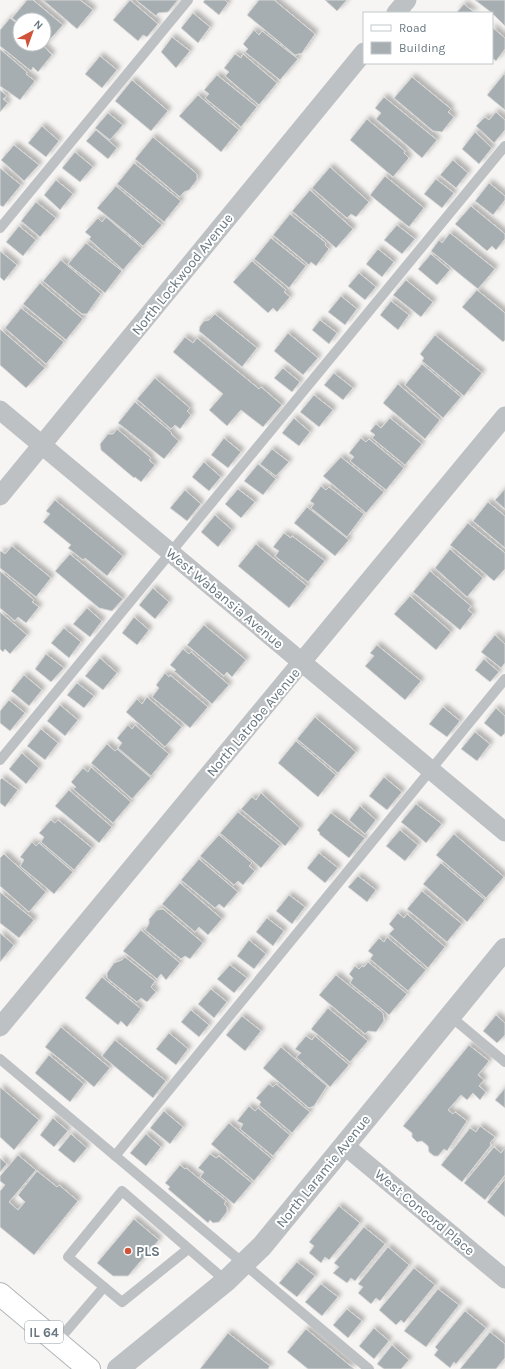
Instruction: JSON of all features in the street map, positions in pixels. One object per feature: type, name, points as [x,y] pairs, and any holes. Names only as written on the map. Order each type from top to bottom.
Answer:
[{"type":"main road","name":"IL 64","points":[[0,1294],[88,1369]]},
{"type":"street","points":[[397,12],[407,0]]},
{"type":"street","name":"North Lockwood Avenue","points":[[0,496],[363,53]]},
{"type":"street","name":"West Wabansia Avenue","points":[[0,410],[505,832]]},
{"type":"street","name":"North Latrobe Avenue","points":[[0,1027],[505,416]]},
{"type":"street","name":"North Laramie Avenue","points":[[118,1369],[226,1281],[262,1246],[505,949]]},
{"type":"street","name":"West Concord Place","points":[[344,1145],[505,1279]]},
{"type":"lane","points":[[0,228],[188,0]]},
{"type":"lane","points":[[0,760],[505,146]]},
{"type":"lane","points":[[115,1156],[505,679]]},
{"type":"lane","points":[[450,1016],[505,1062]]},
{"type":"lane","points":[[0,1059],[369,1369]]},
{"type":"lane","points":[[188,1249],[122,1302],[68,1257],[122,1191],[226,1281]]},
{"type":"lane","points":[[57,1342],[104,1287]]},
{"type":"building","points":[[27,0],[33,0],[47,12],[17,12]]},
{"type":"building","points":[[43,0],[80,0],[93,10],[77,29]]},
{"type":"building","points":[[130,0],[158,24],[147,37],[143,35],[138,41],[113,20]]},
{"type":"building","points":[[136,0],[178,0],[168,12],[158,13],[156,16]]},
{"type":"building","points":[[205,0],[225,0],[228,3],[219,15],[203,2]]},
{"type":"building","points":[[259,0],[274,0],[315,34],[302,53],[295,55],[247,15]]},
{"type":"building","points":[[325,0],[347,0],[337,11]]},
{"type":"building","points":[[475,0],[505,0],[505,26],[493,14],[493,12],[491,12]]},
{"type":"building","points":[[464,4],[474,12],[457,12]]},
{"type":"building","points":[[193,13],[210,27],[198,43],[181,28]]},
{"type":"building","points":[[52,16],[63,25],[52,37]]},
{"type":"building","points":[[10,18],[12,20],[12,52],[49,52],[52,55],[38,72],[33,67],[31,71],[0,46],[0,30]]},
{"type":"building","points":[[493,28],[505,38],[505,49],[496,61],[493,59]]},
{"type":"building","points":[[254,30],[259,35],[262,31],[298,59],[280,80],[245,52],[248,49],[243,44]]},
{"type":"building","points":[[172,37],[190,51],[176,68],[161,52]]},
{"type":"building","points":[[0,49],[27,72],[26,74],[35,81],[20,100],[0,86]]},
{"type":"building","points":[[235,54],[241,58],[243,54],[277,83],[259,105],[225,76],[229,72],[224,68]]},
{"type":"building","points":[[100,56],[117,70],[102,88],[85,74]]},
{"type":"building","points":[[504,74],[505,75],[505,110],[487,95]]},
{"type":"building","points":[[217,75],[257,107],[241,127],[205,98],[209,94],[204,90]]},
{"type":"building","points":[[412,77],[451,109],[448,112],[454,117],[442,132],[433,131],[394,98]]},
{"type":"building","points":[[132,80],[168,111],[151,131],[115,101]]},
{"type":"building","points":[[0,90],[7,96],[3,99],[8,103],[0,112]]},
{"type":"building","points":[[198,95],[239,130],[221,152],[179,116]]},
{"type":"building","points":[[384,97],[437,140],[422,158],[376,119],[381,113],[375,108]]},
{"type":"building","points":[[496,112],[505,120],[505,130],[494,143],[476,126],[485,117],[489,120]]},
{"type":"building","points":[[108,113],[123,125],[110,140],[95,128]]},
{"type":"building","points":[[367,119],[405,151],[404,153],[409,158],[393,177],[350,140]]},
{"type":"building","points":[[42,126],[59,141],[46,157],[28,143]]},
{"type":"building","points":[[96,130],[117,148],[108,159],[86,141]]},
{"type":"building","points":[[475,132],[492,148],[479,164],[462,149]]},
{"type":"building","points":[[153,137],[197,174],[197,180],[189,190],[184,192],[180,197],[135,159]]},
{"type":"building","points":[[14,145],[39,165],[24,181],[1,160]]},
{"type":"building","points":[[75,152],[93,167],[80,182],[62,168]]},
{"type":"building","points":[[453,160],[468,173],[456,188],[440,175]]},
{"type":"building","points":[[134,163],[181,201],[164,222],[117,184]]},
{"type":"building","points":[[330,167],[369,202],[356,217],[351,214],[347,218],[312,188]]},
{"type":"building","points":[[0,168],[21,185],[3,207],[0,205]]},
{"type":"building","points":[[385,176],[424,208],[409,227],[370,195]]},
{"type":"building","points":[[436,179],[454,193],[442,208],[424,194]]},
{"type":"building","points":[[56,180],[73,194],[60,210],[44,195]]},
{"type":"building","points":[[489,183],[505,196],[505,200],[493,215],[475,201]]},
{"type":"building","points":[[116,186],[162,225],[143,246],[97,208]]},
{"type":"building","points":[[310,190],[353,229],[336,248],[292,211]]},
{"type":"building","points":[[36,202],[56,218],[40,237],[21,221]]},
{"type":"building","points":[[471,206],[505,234],[505,239],[496,250],[492,246],[487,251],[455,224]]},
{"type":"building","points":[[290,214],[326,243],[325,245],[329,249],[316,266],[311,262],[309,265],[273,235]]},
{"type":"building","points":[[106,217],[142,248],[123,270],[89,239],[91,237],[85,232],[98,218],[102,222]]},
{"type":"building","points":[[397,225],[415,239],[402,254],[384,240]]},
{"type":"building","points":[[19,226],[36,240],[23,256],[6,242]]},
{"type":"building","points":[[450,233],[495,269],[478,289],[431,251],[439,240],[442,243]]},
{"type":"building","points":[[271,238],[306,266],[289,288],[254,259]]},
{"type":"building","points":[[86,243],[122,271],[105,293],[68,264]]},
{"type":"building","points":[[378,249],[394,262],[382,277],[366,264]]},
{"type":"building","points":[[0,251],[17,265],[4,281],[0,277]]},
{"type":"building","points":[[431,254],[450,270],[437,285],[418,269]]},
{"type":"building","points":[[61,260],[101,294],[87,314],[82,314],[43,281]]},
{"type":"building","points":[[252,261],[286,290],[284,292],[290,297],[277,312],[273,308],[268,313],[233,282]]},
{"type":"building","points":[[359,273],[376,287],[365,300],[348,286]]},
{"type":"building","points":[[406,280],[433,302],[421,317],[393,295]]},
{"type":"building","points":[[40,283],[83,319],[66,340],[23,304]]},
{"type":"building","points":[[477,290],[505,313],[505,340],[503,342],[462,307]]},
{"type":"building","points":[[341,296],[357,309],[345,325],[328,312]]},
{"type":"building","points":[[391,301],[409,315],[398,330],[380,315]]},
{"type":"building","points":[[21,308],[64,342],[46,364],[5,328]]},
{"type":"building","points":[[215,314],[257,348],[242,367],[199,331],[200,326],[204,321],[209,320]]},
{"type":"building","points":[[320,320],[337,333],[329,344],[312,330]]},
{"type":"building","points":[[0,329],[45,368],[26,388],[0,365]]},
{"type":"building","points":[[288,333],[318,358],[303,375],[274,351]]},
{"type":"building","points":[[435,335],[482,373],[464,396],[422,361],[424,358],[420,354]]},
{"type":"building","points":[[185,337],[193,343],[197,338],[259,389],[261,387],[282,405],[263,427],[241,410],[227,426],[209,410],[223,394],[173,352]]},
{"type":"building","points":[[422,364],[461,397],[443,418],[405,385]]},
{"type":"building","points":[[283,368],[300,382],[292,392],[274,378]]},
{"type":"building","points":[[334,373],[353,388],[343,400],[324,385]]},
{"type":"building","points":[[155,378],[190,408],[187,411],[191,415],[180,429],[175,425],[171,429],[137,399]]},
{"type":"building","points":[[398,384],[440,420],[425,439],[383,403]]},
{"type":"building","points":[[314,395],[333,410],[319,427],[300,412]]},
{"type":"building","points":[[135,402],[172,433],[171,434],[179,441],[164,459],[118,423]]},
{"type":"building","points":[[294,418],[310,432],[299,446],[282,433]]},
{"type":"building","points":[[390,418],[422,444],[405,465],[372,438],[375,435],[370,431],[376,424],[381,428]]},
{"type":"building","points":[[117,429],[151,458],[149,460],[155,465],[141,482],[135,477],[134,478],[101,450],[100,444],[108,434],[113,434]]},
{"type":"building","points":[[224,438],[241,452],[228,468],[211,455]]},
{"type":"building","points":[[361,438],[366,442],[369,439],[404,468],[386,490],[350,461],[354,457],[349,453]]},
{"type":"building","points":[[272,449],[289,462],[276,476],[260,464]]},
{"type":"building","points":[[341,457],[384,492],[366,513],[323,476]]},
{"type":"building","points":[[204,462],[221,477],[209,491],[192,477]]},
{"type":"building","points":[[258,464],[276,479],[263,495],[244,481]]},
{"type":"building","points":[[321,486],[326,490],[329,487],[364,514],[347,537],[311,508],[314,504],[310,501]]},
{"type":"building","points":[[238,489],[255,502],[241,518],[225,504]]},
{"type":"building","points":[[505,489],[505,509],[495,500]]},
{"type":"building","points":[[185,490],[201,504],[187,521],[170,508]]},
{"type":"building","points":[[55,500],[123,556],[107,576],[85,558],[83,560],[68,548],[71,545],[43,522],[50,514],[46,511]]},
{"type":"building","points":[[488,502],[505,516],[505,548],[473,521]]},
{"type":"building","points":[[307,507],[349,540],[335,556],[294,523]]},
{"type":"building","points":[[215,515],[232,530],[218,547],[201,532]]},
{"type":"building","points":[[468,523],[505,553],[505,569],[494,581],[450,545]]},
{"type":"building","points":[[284,533],[291,538],[292,536],[325,561],[308,582],[275,556],[279,551],[273,547]]},
{"type":"building","points":[[256,544],[307,586],[289,608],[238,566]]},
{"type":"building","points":[[12,546],[51,578],[36,597],[0,568],[0,552],[1,551],[5,554]]},
{"type":"building","points":[[450,549],[483,578],[467,597],[435,568]]},
{"type":"building","points":[[70,554],[123,599],[112,611],[99,608],[55,571]]},
{"type":"building","points":[[0,571],[34,600],[32,602],[39,607],[26,623],[18,617],[15,621],[0,608]]},
{"type":"building","points":[[430,571],[471,606],[468,610],[473,614],[460,630],[413,592]]},
{"type":"building","points":[[153,588],[169,602],[155,619],[139,605]]},
{"type":"building","points":[[410,596],[451,632],[436,650],[394,614]]},
{"type":"building","points":[[87,608],[102,621],[90,637],[73,624]]},
{"type":"building","points":[[0,612],[27,635],[10,654],[5,649],[3,652],[0,649]]},
{"type":"building","points":[[134,617],[149,630],[137,645],[122,633]]},
{"type":"building","points":[[204,625],[246,660],[232,677],[227,672],[224,676],[187,645]]},
{"type":"building","points":[[64,628],[81,642],[69,658],[51,643]]},
{"type":"building","points":[[495,635],[505,644],[505,663],[501,668],[481,652]]},
{"type":"building","points":[[377,645],[421,681],[405,700],[365,666],[374,656],[370,653]]},
{"type":"building","points":[[183,649],[189,654],[191,652],[229,685],[212,704],[174,671],[176,670],[170,665]]},
{"type":"building","points":[[46,654],[64,668],[51,682],[35,669]]},
{"type":"building","points":[[100,658],[117,673],[103,690],[85,676]]},
{"type":"building","points":[[484,659],[499,672],[490,682],[475,670]]},
{"type":"building","points":[[165,673],[169,677],[170,675],[208,707],[190,728],[152,697],[159,688],[156,685]]},
{"type":"building","points":[[24,675],[42,690],[29,706],[11,691]]},
{"type":"building","points":[[77,683],[94,696],[84,708],[67,695]]},
{"type":"building","points":[[147,697],[182,727],[165,747],[126,712],[137,699],[142,704]]},
{"type":"building","points":[[9,700],[25,713],[10,731],[0,723],[0,711]]},
{"type":"building","points":[[60,705],[78,720],[65,736],[47,721]]},
{"type":"building","points":[[443,707],[460,721],[447,737],[429,724]]},
{"type":"building","points":[[496,708],[505,716],[505,733],[501,737],[484,723]]},
{"type":"building","points":[[315,717],[356,752],[338,773],[297,739]]},
{"type":"building","points":[[128,725],[132,729],[135,725],[169,754],[151,776],[118,748],[122,743],[117,738]]},
{"type":"building","points":[[41,729],[58,743],[45,760],[27,746]]},
{"type":"building","points":[[475,732],[490,744],[477,761],[461,749]]},
{"type":"building","points":[[296,741],[336,775],[318,797],[278,763]]},
{"type":"building","points":[[107,744],[115,751],[117,749],[151,778],[132,799],[91,763]]},
{"type":"building","points":[[22,753],[39,768],[26,784],[9,769]]},
{"type":"building","points":[[91,767],[131,802],[113,823],[73,789],[76,787],[71,782],[83,768],[88,772]]},
{"type":"building","points":[[384,777],[402,792],[387,810],[369,796]]},
{"type":"building","points":[[2,778],[18,790],[5,807],[0,803],[0,780]]},
{"type":"building","points":[[69,790],[112,827],[99,843],[55,806]]},
{"type":"building","points":[[261,793],[300,828],[285,846],[241,809],[252,797],[256,800]]},
{"type":"building","points":[[416,804],[442,824],[426,843],[401,822]]},
{"type":"building","points":[[360,806],[376,820],[365,834],[349,820]]},
{"type":"building","points":[[238,812],[280,846],[261,868],[220,833]]},
{"type":"building","points":[[331,813],[365,838],[349,858],[319,834],[320,833],[317,830]]},
{"type":"building","points":[[51,820],[55,823],[58,820],[92,848],[74,870],[41,842],[44,837],[39,833]]},
{"type":"building","points":[[400,830],[418,845],[405,861],[386,846]]},
{"type":"building","points":[[454,834],[504,877],[486,898],[436,855]]},
{"type":"building","points":[[219,835],[252,863],[249,866],[255,871],[243,885],[238,881],[234,885],[200,856]]},
{"type":"building","points":[[32,842],[36,846],[39,843],[73,872],[54,894],[20,866],[24,860],[20,857]]},
{"type":"building","points":[[319,853],[338,868],[325,883],[307,868]]},
{"type":"building","points":[[4,854],[46,892],[29,912],[0,886],[0,858]]},
{"type":"building","points":[[199,859],[238,892],[224,908],[219,904],[215,908],[181,880]]},
{"type":"building","points":[[441,863],[485,900],[467,922],[423,884]]},
{"type":"building","points":[[358,876],[376,890],[367,902],[348,887]]},
{"type":"building","points":[[180,883],[222,919],[208,935],[199,927],[195,932],[162,904]]},
{"type":"building","points":[[422,891],[462,924],[447,942],[407,909]]},
{"type":"building","points":[[0,892],[34,920],[19,938],[0,923]]},
{"type":"building","points":[[289,895],[305,907],[292,924],[276,911]]},
{"type":"building","points":[[163,909],[203,943],[190,959],[185,956],[181,959],[145,930],[149,924],[149,919],[157,910]]},
{"type":"building","points":[[398,913],[404,918],[407,914],[445,947],[428,968],[389,934],[394,929],[389,924]]},
{"type":"building","points":[[267,918],[284,931],[273,946],[256,932]]},
{"type":"building","points":[[141,930],[180,963],[166,980],[161,974],[157,979],[123,951]]},
{"type":"building","points":[[0,933],[14,945],[0,962]]},
{"type":"building","points":[[387,937],[426,970],[408,991],[370,959],[373,955],[368,951],[379,938],[384,942]]},
{"type":"building","points":[[249,940],[266,954],[254,969],[237,956]]},
{"type":"building","points":[[125,957],[155,981],[151,987],[156,992],[147,1002],[141,998],[137,1002],[107,978],[107,973],[114,963]]},
{"type":"building","points":[[368,962],[407,994],[389,1015],[350,983],[353,978],[349,974],[355,966],[359,969],[362,966],[364,967]]},
{"type":"building","points":[[230,965],[247,978],[234,993],[217,979]]},
{"type":"building","points":[[336,975],[383,1013],[384,1021],[376,1032],[368,1031],[365,1034],[319,995]]},
{"type":"building","points":[[102,977],[141,1009],[127,1027],[121,1021],[118,1025],[85,998]]},
{"type":"building","points":[[211,989],[227,1002],[214,1018],[198,1004]]},
{"type":"building","points":[[328,1008],[368,1041],[350,1062],[311,1029]]},
{"type":"building","points":[[191,1010],[209,1025],[199,1037],[181,1022]]},
{"type":"building","points":[[496,1015],[505,1023],[505,1035],[497,1043],[483,1031]]},
{"type":"building","points":[[242,1016],[261,1031],[245,1051],[226,1035]]},
{"type":"building","points":[[61,1027],[110,1068],[94,1087],[45,1047]]},
{"type":"building","points":[[169,1033],[188,1049],[176,1065],[156,1049]]},
{"type":"building","points":[[306,1036],[312,1040],[315,1036],[349,1065],[330,1087],[296,1057],[301,1053],[295,1049]]},
{"type":"building","points":[[115,1040],[166,1081],[153,1098],[102,1056]]},
{"type":"building","points":[[469,1045],[489,1061],[478,1075],[484,1080],[479,1086],[486,1092],[480,1100],[473,1093],[467,1100],[461,1095],[448,1110],[453,1114],[455,1112],[467,1121],[447,1151],[444,1149],[438,1156],[434,1156],[429,1152],[428,1146],[422,1141],[417,1142],[412,1137],[412,1133],[403,1126]]},
{"type":"building","points":[[281,1047],[327,1086],[314,1106],[309,1108],[263,1068]]},
{"type":"building","points":[[49,1055],[84,1084],[70,1102],[35,1073]]},
{"type":"building","points":[[269,1084],[273,1087],[276,1084],[310,1112],[292,1133],[259,1105],[261,1102],[256,1098]]},
{"type":"building","points":[[0,1087],[39,1120],[14,1150],[0,1137]]},
{"type":"building","points":[[505,1088],[505,1108],[495,1100]]},
{"type":"building","points":[[249,1106],[255,1111],[258,1108],[290,1135],[273,1156],[240,1129],[243,1124],[237,1121]]},
{"type":"building","points":[[164,1111],[183,1127],[170,1144],[150,1128]]},
{"type":"building","points":[[53,1118],[68,1131],[54,1147],[40,1135]]},
{"type":"building","points":[[229,1123],[272,1159],[254,1181],[211,1144]]},
{"type":"building","points":[[480,1126],[495,1137],[490,1143],[491,1145],[462,1182],[441,1165],[470,1128],[476,1132]]},
{"type":"building","points":[[71,1134],[87,1148],[74,1163],[58,1150]]},
{"type":"building","points":[[146,1134],[161,1147],[146,1166],[130,1153]]},
{"type":"building","points":[[494,1147],[501,1153],[505,1148],[505,1175],[485,1200],[464,1183]]},
{"type":"building","points":[[210,1154],[216,1158],[219,1156],[252,1183],[234,1204],[200,1177],[204,1172],[198,1168]]},
{"type":"building","points":[[18,1155],[36,1170],[9,1202],[18,1210],[25,1202],[18,1195],[37,1171],[57,1187],[59,1185],[78,1201],[34,1255],[0,1227],[0,1191],[5,1185],[0,1181],[0,1176]]},
{"type":"building","points":[[0,1158],[7,1164],[0,1172]]},
{"type":"building","points":[[180,1165],[185,1169],[186,1168],[226,1201],[224,1204],[227,1207],[227,1212],[219,1222],[213,1223],[210,1220],[208,1223],[168,1189],[170,1187],[165,1183]]},
{"type":"building","points":[[505,1179],[505,1217],[487,1202]]},
{"type":"building","points":[[339,1206],[360,1223],[329,1260],[325,1257],[321,1263],[309,1253],[314,1246],[309,1242]]},
{"type":"building","name":"PLS","points":[[134,1219],[159,1240],[128,1276],[113,1276],[97,1263]]},
{"type":"building","points":[[364,1227],[385,1244],[355,1281],[351,1278],[347,1283],[333,1273],[339,1267],[334,1263]]},
{"type":"building","points":[[388,1247],[409,1265],[380,1301],[376,1298],[371,1304],[358,1293],[363,1287],[358,1284]]},
{"type":"building","points":[[297,1262],[315,1276],[297,1297],[279,1283]]},
{"type":"building","points":[[414,1268],[435,1285],[404,1323],[401,1320],[396,1325],[379,1310]]},
{"type":"building","points":[[321,1284],[338,1297],[322,1316],[305,1302]]},
{"type":"building","points":[[438,1289],[459,1305],[426,1347],[404,1331]]},
{"type":"building","points":[[347,1309],[362,1321],[348,1338],[333,1325]]},
{"type":"building","points":[[465,1311],[486,1328],[456,1364],[454,1362],[450,1368],[434,1355],[438,1350],[435,1347]]},
{"type":"building","points":[[374,1328],[389,1341],[374,1359],[359,1346]]},
{"type":"building","points":[[306,1329],[354,1369],[308,1369],[287,1352]]},
{"type":"building","points":[[490,1332],[505,1344],[505,1358],[496,1369],[460,1369]]},
{"type":"building","points":[[228,1333],[270,1366],[268,1369],[200,1369]]},
{"type":"building","points":[[392,1345],[409,1360],[401,1369],[384,1369],[377,1364]]},
{"type":"place","name":"PLS","points":[[128,1251]]}]
